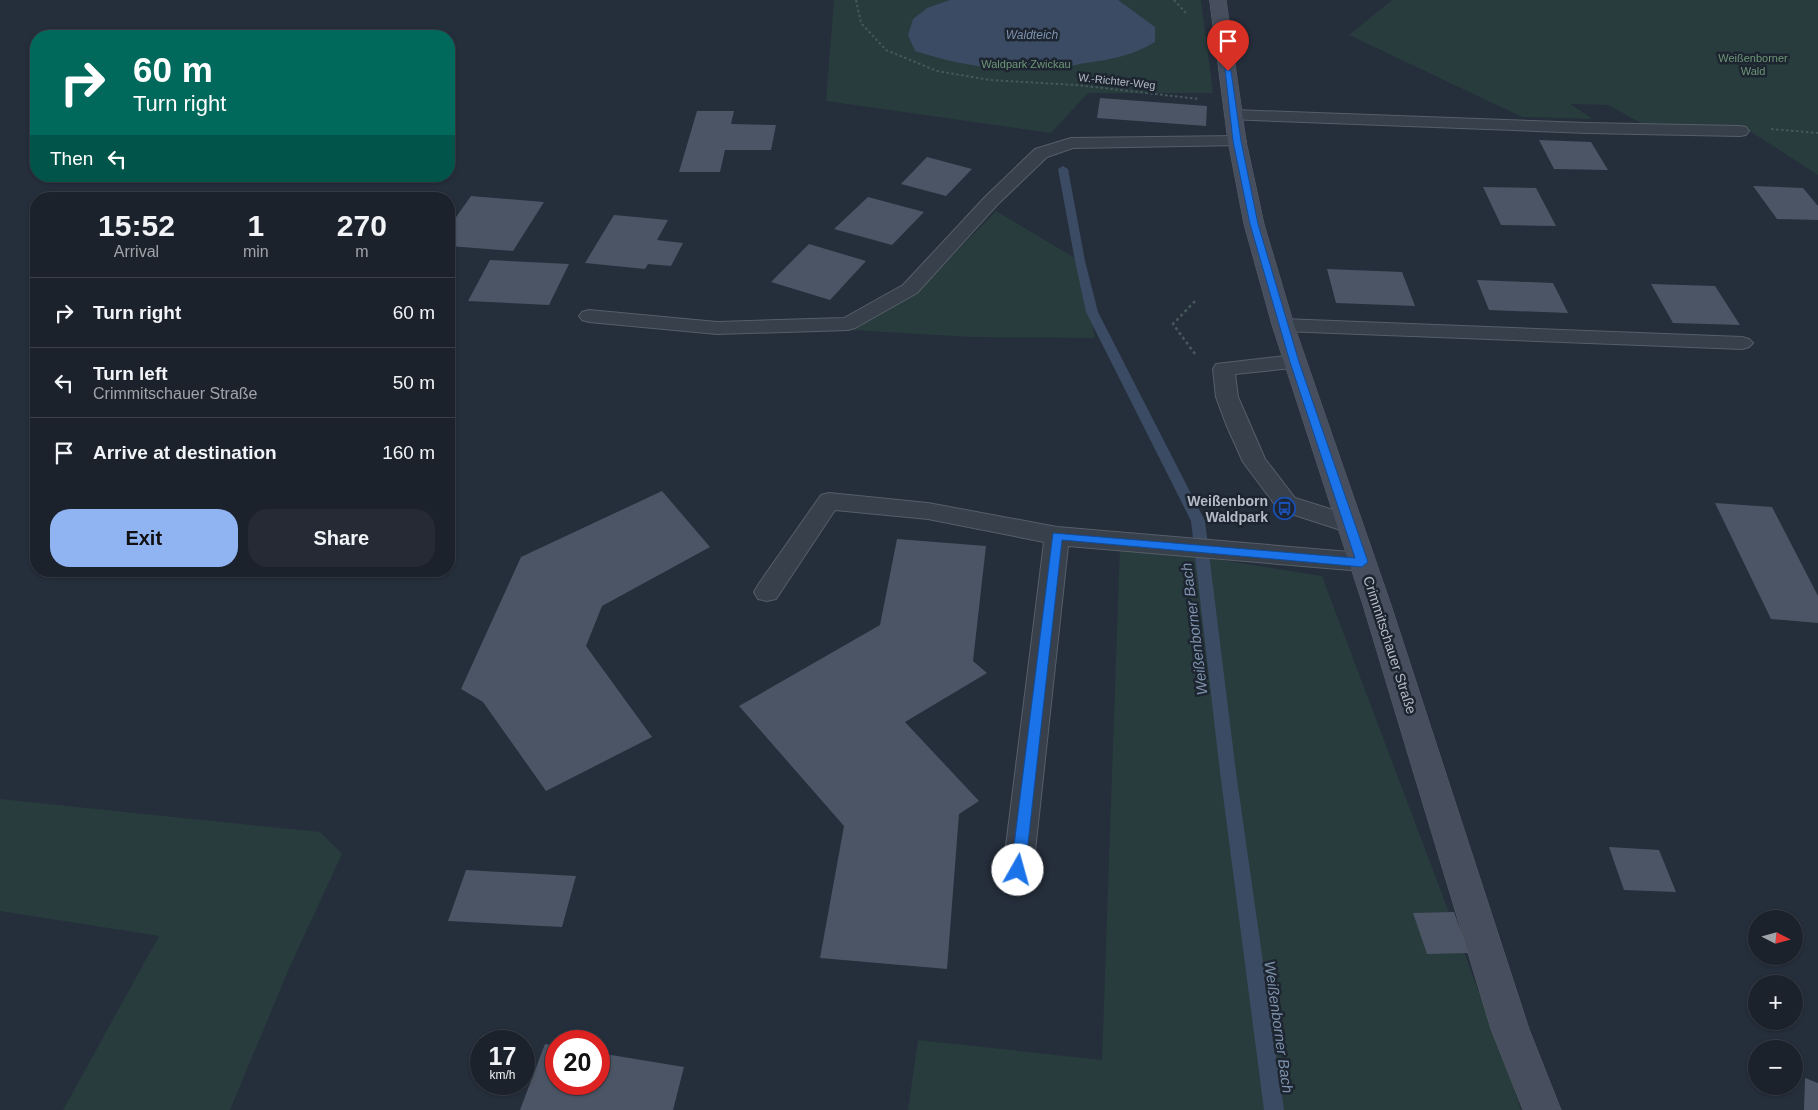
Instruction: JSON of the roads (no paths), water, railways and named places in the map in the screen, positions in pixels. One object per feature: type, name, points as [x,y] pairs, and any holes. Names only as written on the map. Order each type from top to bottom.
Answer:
[{"type":"main road","name":"Crimmitschauer Straße","points":[[1218,0],[1237,141],[1254,224],[1283,325],[1431,772],[1510,1029],[1542,1110]]},
{"type":"lane","points":[[1233,109],[1587,128],[1740,131]]},
{"type":"lane","points":[[589,316],[717,328],[848,324],[910,288],[991,201],[1041,153],[1072,143],[1237,141]]},
{"type":"lane","points":[[1283,325],[1742,343]]},
{"type":"lane","points":[[1294,362],[1224,369],[1227,397],[1255,462],[1287,504],[1350,524]]},
{"type":"lane","points":[[767,592],[829,501],[928,511],[1057,536],[1362,562]]},
{"type":"lane","points":[[1018,870],[1057,536]]},
{"type":"water","name":"Waldteich","points":[[950,0],[1118,0],[1155,27],[1155,42],[1138,51],[1122,56],[1048,70],[998,69],[947,60],[915,51],[908,35],[913,19],[927,8]]},
{"type":"waterway","name":"Weißenborner Bach","points":[[1063,169],[1080,261],[1092,312],[1198,521],[1228,772],[1274,1110]]},
{"type":"place","name":"Weißenborn Waldpark","points":[[1284,509]]},
{"type":"park label","name":"Waldpark Zwickau","points":[[1026,64]]},
{"type":"park label","name":"Weißenborner Wald","points":[[1753,64]]}]
